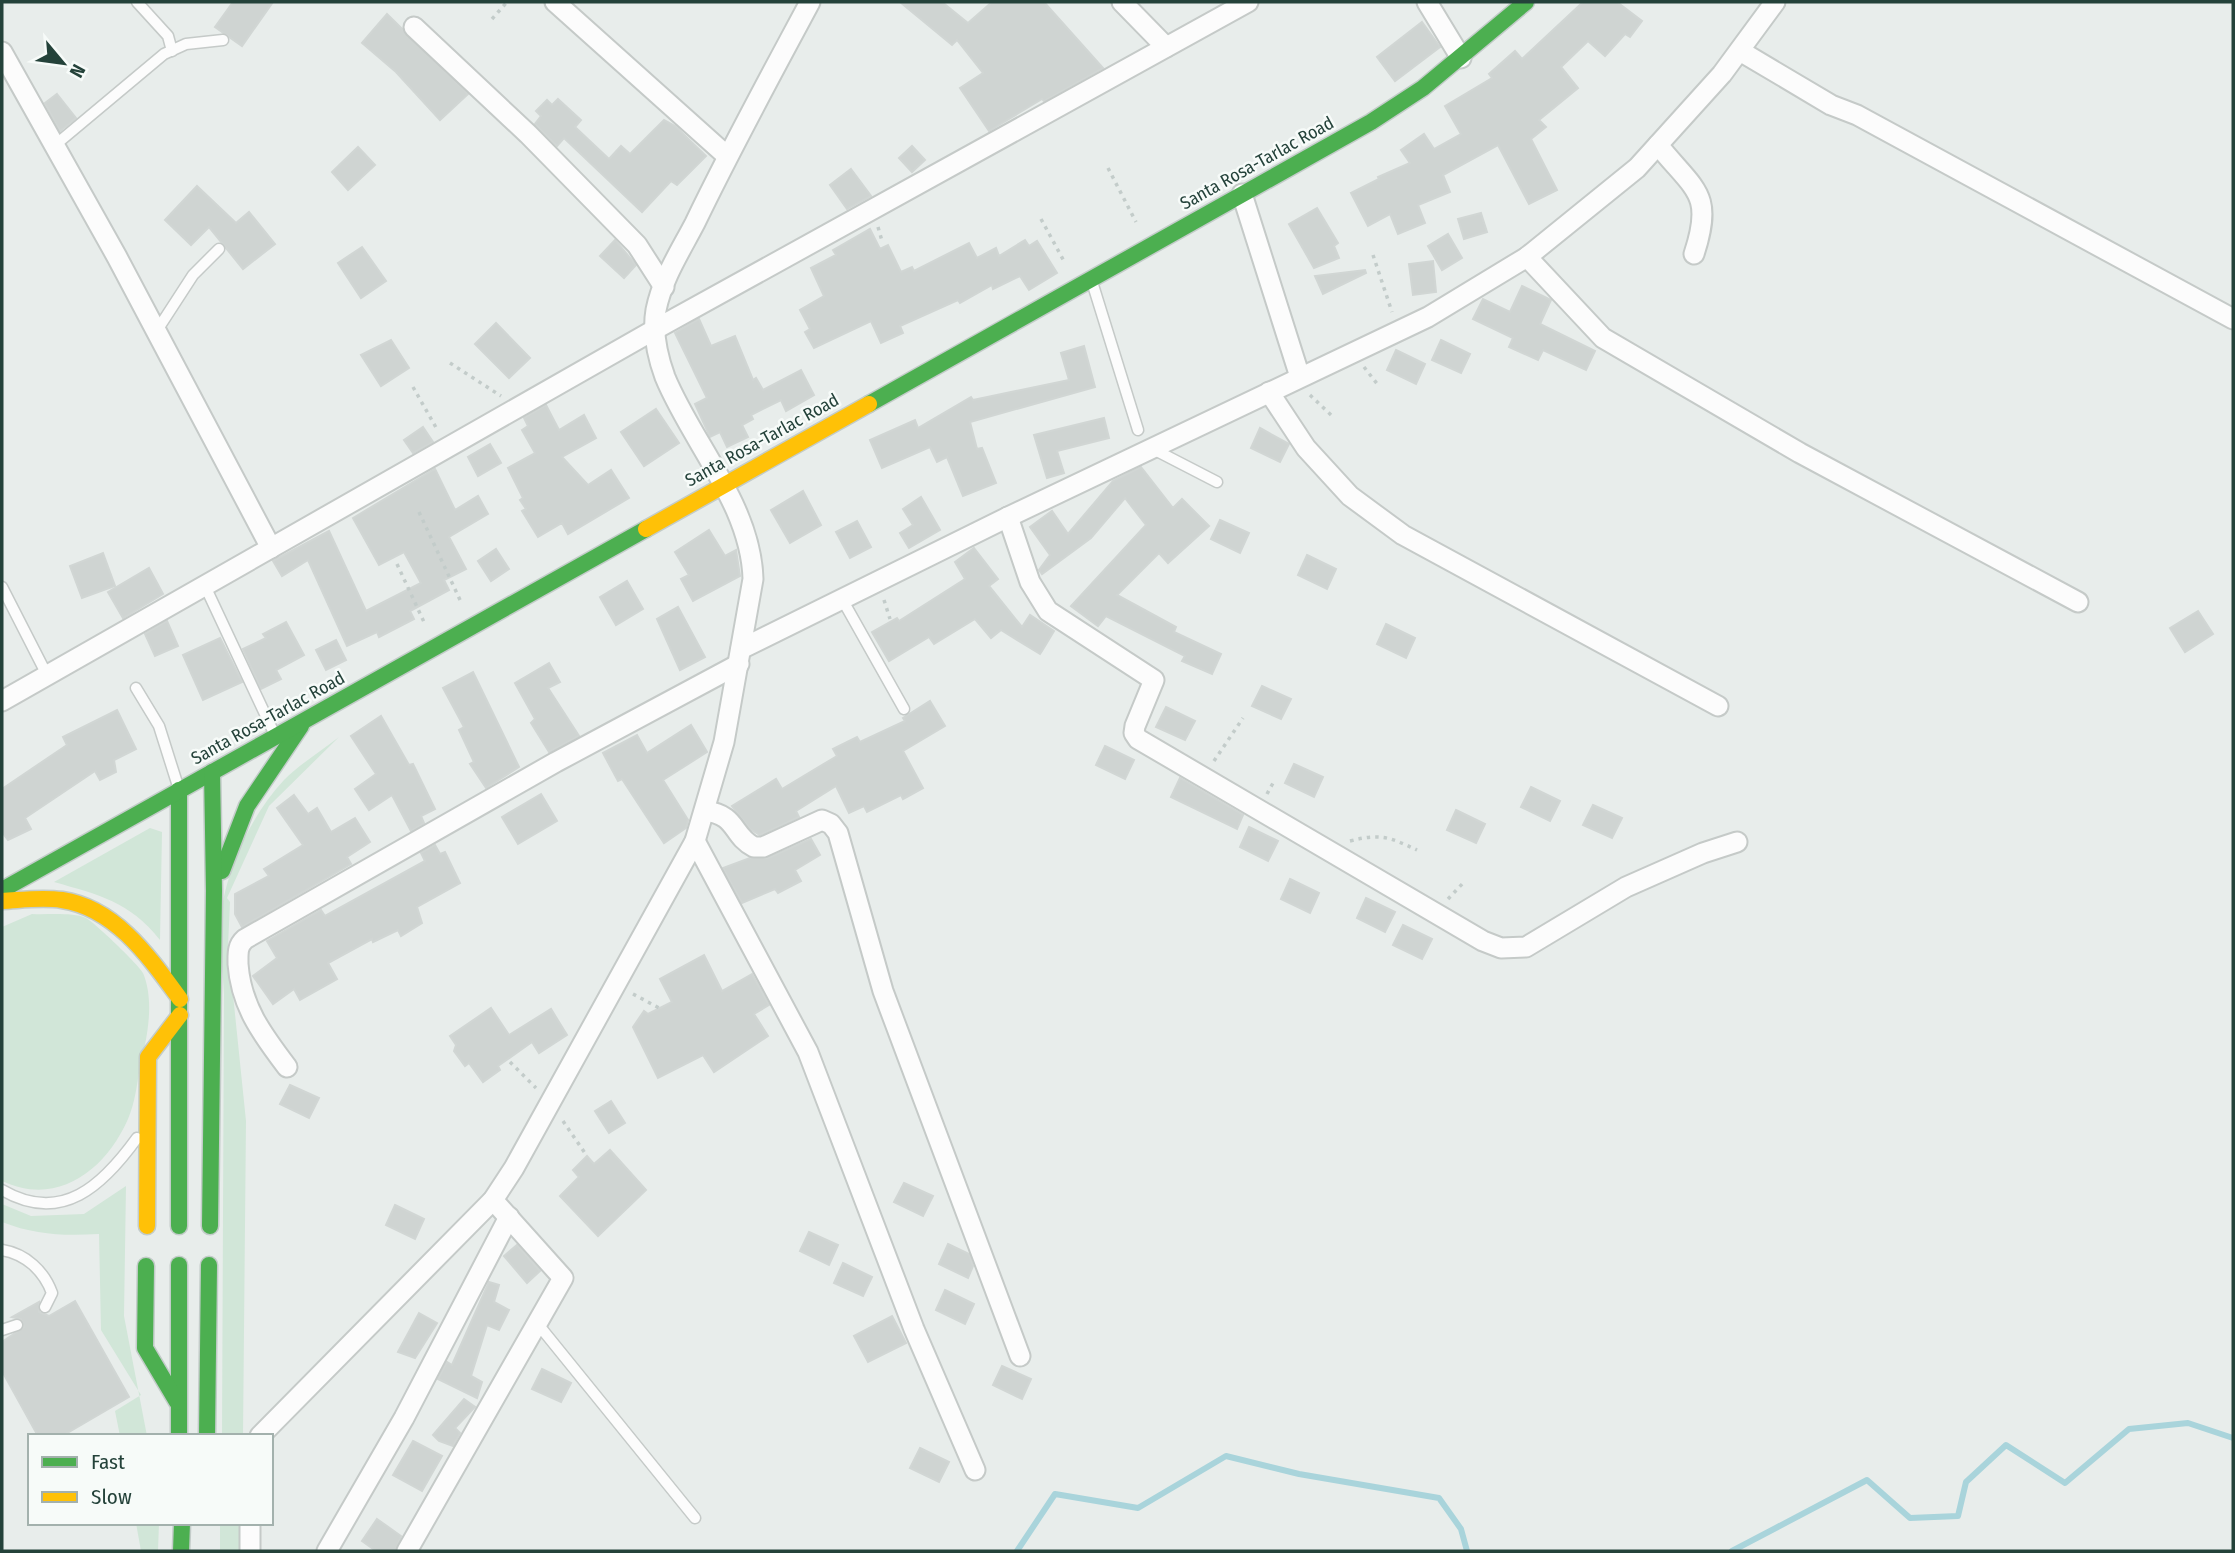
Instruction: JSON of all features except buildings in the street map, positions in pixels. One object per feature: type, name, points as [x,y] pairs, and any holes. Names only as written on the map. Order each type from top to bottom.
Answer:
[{"type":"highway","name":"Santa Rosa-Tarlac Road","points":[[2,890],[1371,122],[1461,58],[1526,2]]},
{"type":"highway","points":[[214,891],[247,806],[308,717]]},
{"type":"highway","points":[[210,1226],[214,891],[212,772]]},
{"type":"highway","points":[[179,790],[179,1226]]},
{"type":"highway","points":[[2,901],[71,901],[95,910],[123,930],[148,956],[180,1007]]},
{"type":"highway","points":[[147,1226],[148,1057],[180,1007]]},
{"type":"highway","points":[[179,1265],[179,1434]]},
{"type":"highway","points":[[207,1434],[209,1265]]},
{"type":"highway","points":[[146,1266],[145,1348],[178,1403]]},
{"type":"highway","points":[[181,1551],[182,1525]]},
{"type":"street","points":[[555,2],[727,156]]},
{"type":"street","points":[[262,1434],[492,1200],[551,1103],[695,841],[724,742],[753,579],[753,562],[743,530],[723,484],[665,377],[654,330],[664,287],[727,156],[810,2]]},
{"type":"street","points":[[1122,2],[1166,47]]},
{"type":"street","points":[[2,701],[447,446],[1248,2]]},
{"type":"street","points":[[1427,2],[1461,58]]},
{"type":"street","points":[[286,1067],[264,1037],[244,1002],[237,953],[241,942],[842,599],[1428,317],[1527,257],[1637,168],[1740,51],[1775,2]]},
{"type":"street","points":[[414,27],[528,134],[637,245],[664,287]]},
{"type":"street","points":[[1740,51],[1831,105],[1857,115],[2233,319]]},
{"type":"street","points":[[2,52],[271,548]]},
{"type":"street","points":[[1658,145],[1700,197],[1703,205],[1703,228],[1694,254]]},
{"type":"street","points":[[1242,194],[1300,377]]},
{"type":"street","points":[[1527,257],[1603,338],[1800,453],[2078,602]]},
{"type":"street","points":[[1269,392],[1306,448],[1350,496],[1403,535],[1718,706]]},
{"type":"street","points":[[1008,517],[1030,582],[1048,611],[1154,680],[1135,726],[1134,733],[1138,739],[1483,941],[1514,950],[1539,942],[1626,887],[1703,853],[1737,842]]},
{"type":"street","points":[[705,811],[729,818],[754,848],[763,847],[822,820],[831,824],[838,833],[883,991],[1020,1356]]},
{"type":"street","points":[[695,841],[808,1052],[914,1329],[975,1470]]},
{"type":"street","points":[[407,1551],[563,1277],[492,1200]]},
{"type":"street","points":[[327,1551],[404,1418],[509,1217]]},
{"type":"street","points":[[250,1525],[250,1551]]},
{"type":"lane","points":[[137,2],[168,36],[172,51]]},
{"type":"lane","points":[[54,146],[172,51],[186,44],[223,40]]},
{"type":"lane","points":[[156,332],[193,275],[219,249]]},
{"type":"lane","points":[[1091,277],[1138,430]]},
{"type":"lane","points":[[1153,449],[1217,482]]},
{"type":"lane","points":[[205,586],[275,736]]},
{"type":"lane","points":[[2,587],[47,675]]},
{"type":"lane","points":[[842,599],[904,709]]},
{"type":"lane","points":[[136,688],[159,726],[179,790]]},
{"type":"lane","points":[[2,1190],[40,1202],[82,1195],[99,1184],[117,1166],[147,1124]]},
{"type":"lane","points":[[2,1250],[30,1262],[48,1281],[52,1293],[45,1307]]},
{"type":"lane","points":[[537,1323],[695,1518]]},
{"type":"lane","points":[[2,1330],[16,1325]]},
{"type":"path","points":[[492,19],[507,2]]},
{"type":"path","points":[[1108,168],[1148,246]]},
{"type":"path","points":[[1041,219],[1076,286]]},
{"type":"path","points":[[1373,255],[1399,331]]},
{"type":"path","points":[[450,363],[518,407]]},
{"type":"path","points":[[1300,377],[1311,396],[1331,415]]},
{"type":"path","points":[[414,387],[447,446]]},
{"type":"path","points":[[419,512],[472,625]]},
{"type":"path","points":[[397,564],[434,646]]},
{"type":"path","points":[[1204,777],[1243,718]]},
{"type":"path","points":[[1325,849],[1378,835],[1417,850]]},
{"type":"path","points":[[616,985],[661,1009]]},
{"type":"path","points":[[510,1062],[551,1103],[586,1156]]},
{"type":"green space","points":[[339,737],[269,806],[227,898],[230,902],[228,946],[246,1121],[243,1434],[222,1434],[222,905],[233,866],[249,829],[271,795],[304,763]]},
{"type":"green space","points":[[150,828],[162,832],[160,940],[137,916],[125,908],[99,896],[54,882]]},
{"type":"green space","points":[[32,914],[74,915],[86,918],[140,969],[149,996],[147,1032],[134,1100],[118,1138],[93,1168],[77,1179],[60,1187],[42,1190],[22,1188],[2,1181],[2,927]]},
{"type":"green space","points":[[126,1186],[124,1316],[138,1391],[101,1330],[99,1234],[50,1234],[2,1222],[2,1204],[31,1216],[84,1214]]},
{"type":"green space","points":[[139,1396],[147,1434],[120,1434],[115,1411]]},
{"type":"green space","points":[[136,1525],[159,1525],[158,1551],[141,1551]]},
{"type":"green space","points":[[220,1525],[242,1525],[242,1551],[220,1551]]},
{"type":"waterway","points":[[1732,1551],[1867,1480],[1910,1518],[1958,1516],[1966,1482],[2006,1445],[2065,1483],[2129,1429],[2188,1423],[2233,1438]]},
{"type":"waterway","points":[[1017,1551],[1055,1494],[1138,1508],[1226,1456],[1299,1474],[1439,1498],[1461,1529],[1467,1551]]},
{"type":"traffic: fast","points":[[869,404],[1371,122],[1423,88],[1526,2]]},
{"type":"traffic: fast","points":[[2,890],[646,529]]},
{"type":"traffic: fast","points":[[222,871],[247,806],[301,726]]},
{"type":"traffic: fast","points":[[210,1226],[214,891],[212,772]]},
{"type":"traffic: fast","points":[[179,790],[179,1226]]},
{"type":"traffic: fast","points":[[179,1265],[179,1434]]},
{"type":"traffic: fast","points":[[207,1434],[209,1265]]},
{"type":"traffic: fast","points":[[146,1266],[145,1348],[177,1402]]},
{"type":"traffic: fast","points":[[181,1551],[182,1525]]},
{"type":"traffic: slow","points":[[646,529],[869,404]]},
{"type":"traffic: slow","points":[[2,901],[62,900],[99,913],[130,937],[180,999]]},
{"type":"traffic: slow","points":[[147,1226],[148,1057],[180,1015]]}]
